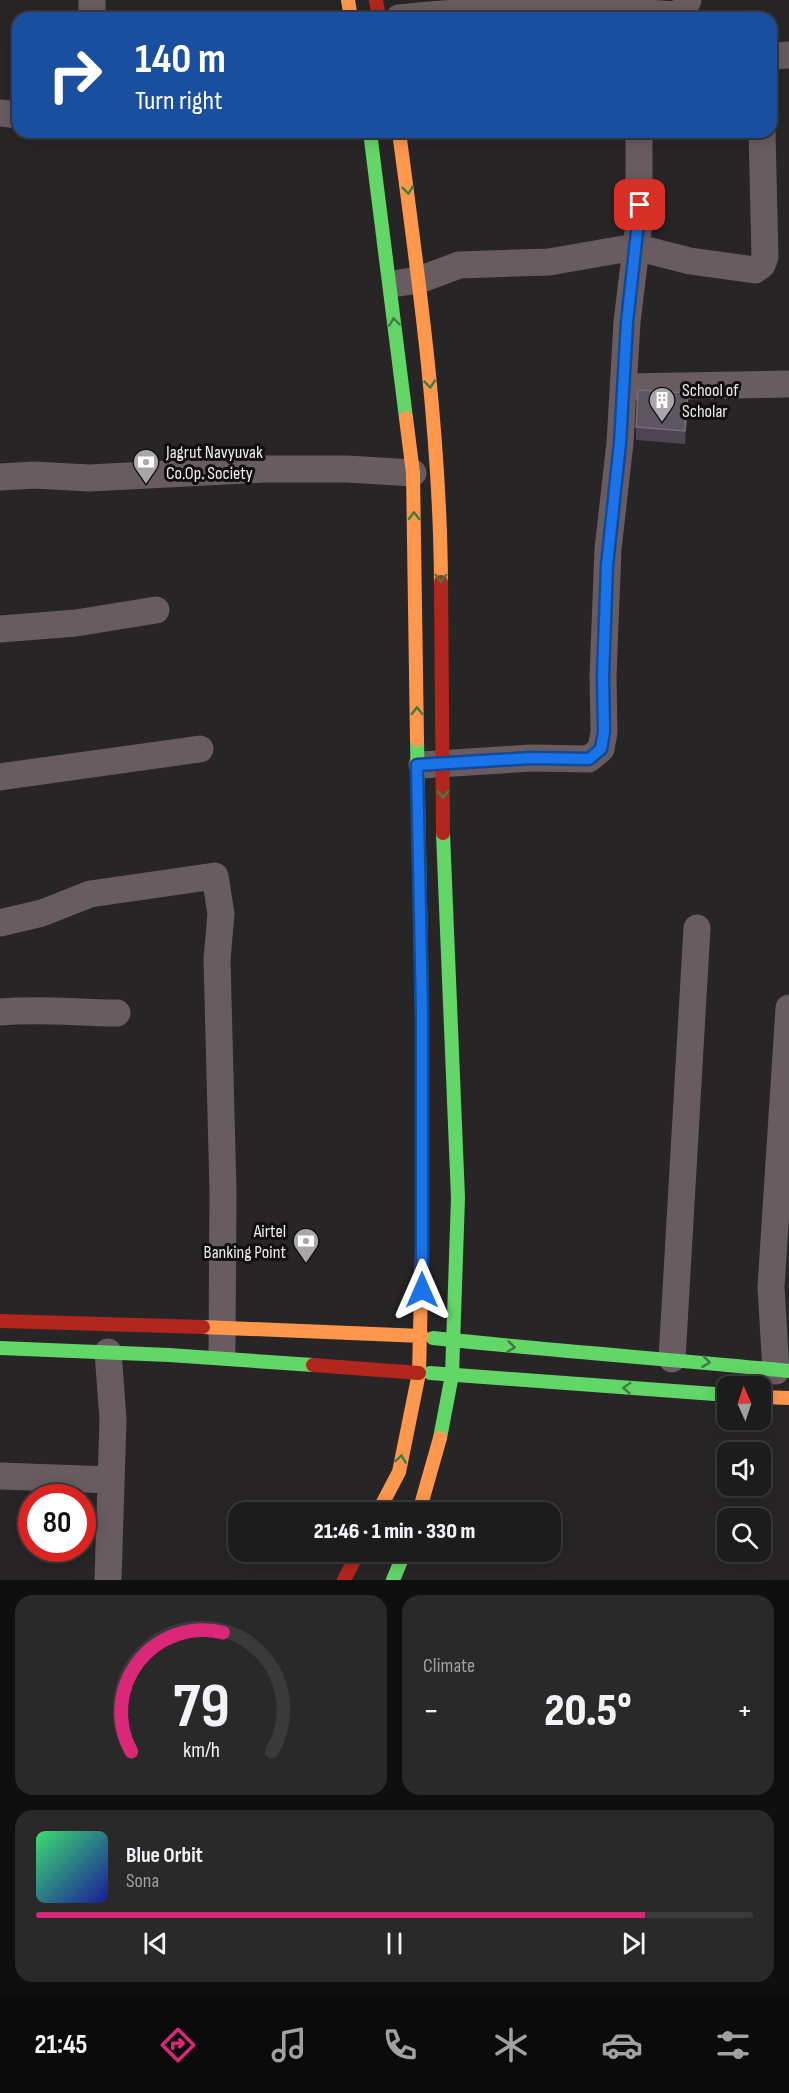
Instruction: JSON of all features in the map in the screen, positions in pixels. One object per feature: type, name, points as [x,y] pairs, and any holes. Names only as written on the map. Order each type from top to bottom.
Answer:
[{"type":"main road","points":[[371,138],[413,473],[430,765],[442,831],[458,1198],[452,1375],[446,1416],[423,1502]]},
{"type":"main road","points":[[383,1502],[399,1472],[419,1373],[422,1336],[422,1013],[430,765],[441,546],[437,465],[419,280],[400,138]]},
{"type":"main road","points":[[0,1321],[422,1336],[561,1352],[672,1359],[783,1371]]},
{"type":"main road","points":[[0,1348],[108,1352],[717,1394]]},
{"type":"main road","points":[[771,1397],[789,1398]]},
{"type":"main road","points":[[344,1580],[353,1562]]},
{"type":"main road","points":[[393,1580],[400,1562]]},
{"type":"street","points":[[474,12],[591,9],[632,12]]},
{"type":"street","points":[[430,765],[531,758],[589,759],[601,749],[604,732],[605,599],[624,387],[627,322],[641,186],[639,138]]},
{"type":"street","points":[[390,284],[419,280],[459,265],[549,262],[635,247],[727,268],[755,270],[762,265],[765,257],[762,138]]},
{"type":"street","points":[[624,387],[789,384]]},
{"type":"street","points":[[0,477],[34,475],[89,478],[266,469],[348,469],[413,473]]},
{"type":"street","points":[[0,629],[75,622],[156,610]]},
{"type":"street","points":[[0,777],[200,749]]},
{"type":"street","points":[[0,923],[42,913],[90,894],[215,876],[221,914],[217,959],[223,1191],[222,1360]]},
{"type":"street","points":[[672,1359],[697,928]]},
{"type":"street","points":[[783,1371],[771,1287],[789,1008]]},
{"type":"street","points":[[0,1012],[21,1010],[69,1014],[117,1013]]},
{"type":"street","points":[[108,1352],[113,1419],[108,1580]]},
{"type":"street","points":[[0,1476],[111,1480]]},
{"type":"building","name":"School of Scholar","points":[[638,390],[688,393],[685,431],[636,427]]},
{"type":"traffic: fast","points":[[371,138],[406,418]]},
{"type":"traffic: fast","points":[[417,740],[422,1013],[422,1251]]},
{"type":"traffic: fast","points":[[440,1438],[452,1375],[458,1198],[443,833]]},
{"type":"traffic: fast","points":[[433,1338],[789,1371]]},
{"type":"traffic: fast","points":[[0,1348],[169,1355],[313,1365]]},
{"type":"traffic: fast","points":[[430,1373],[717,1394]]},
{"type":"traffic: fast","points":[[393,1580],[400,1562]]},
{"type":"traffic: slow","points":[[348,0],[350,12]]},
{"type":"traffic: slow","points":[[400,138],[433,413],[441,582]]},
{"type":"traffic: slow","points":[[406,418],[413,473],[417,740]]},
{"type":"traffic: slow","points":[[383,1502],[399,1472],[419,1373],[422,1251]]},
{"type":"traffic: slow","points":[[203,1327],[422,1336]]},
{"type":"traffic: slow","points":[[771,1397],[789,1398]]},
{"type":"traffic: slow","points":[[422,1502],[440,1438]]},
{"type":"traffic: jam","points":[[376,0],[378,12]]},
{"type":"traffic: jam","points":[[441,582],[443,833]]},
{"type":"traffic: jam","points":[[0,1321],[203,1327]]},
{"type":"traffic: jam","points":[[313,1365],[419,1373]]},
{"type":"traffic: jam","points":[[344,1580],[353,1562]]},
{"type":"place","name":"School of Scholar","points":[[662,423]]},
{"type":"place","name":"Jagrut Navyuvak Co.Op. Society","points":[[146,485]]},
{"type":"place","name":"Airtel Banking Point","points":[[306,1264]]},
{"type":"route","points":[[422,1290],[422,1013],[417,765],[480,763],[531,758],[589,759],[601,749],[604,732],[603,676],[607,565],[620,443],[627,322],[640,205]]}]
